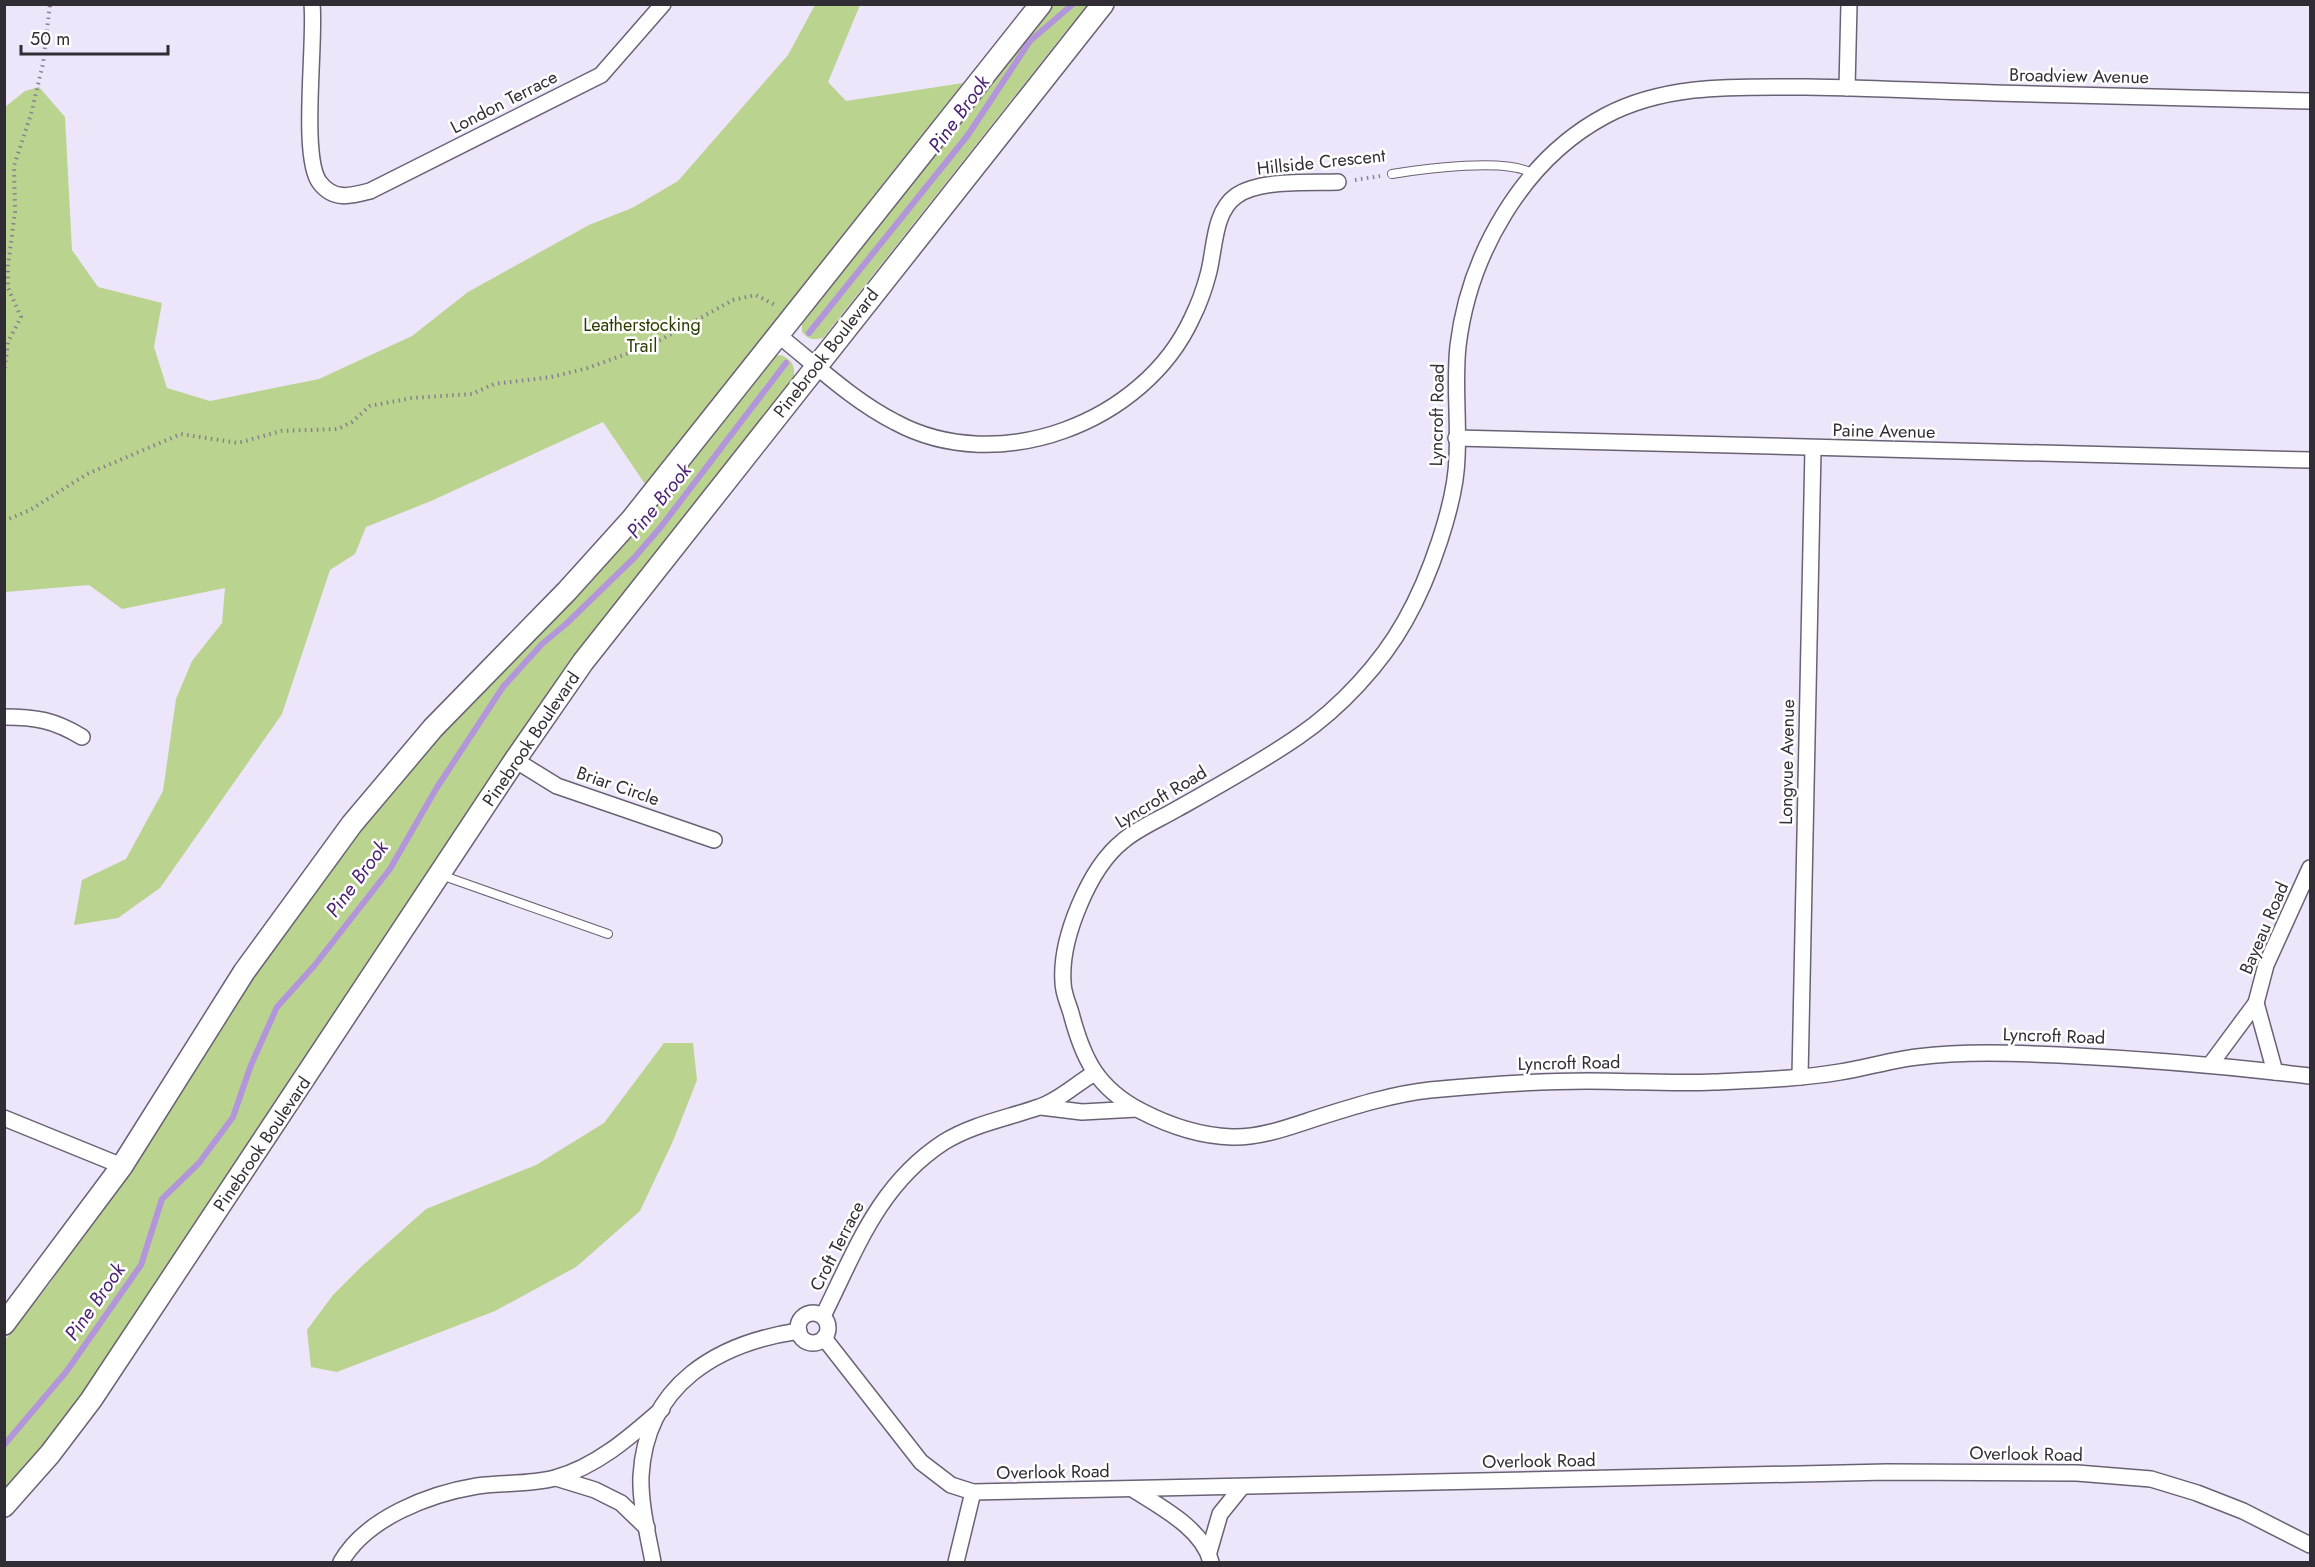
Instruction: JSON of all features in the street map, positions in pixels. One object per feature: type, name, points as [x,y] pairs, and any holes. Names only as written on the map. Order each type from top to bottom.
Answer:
[{"type":"street","name":"London Terrace","points":[[312,4],[311,153],[318,181],[328,191],[345,198],[370,191],[601,75],[663,4]]},
{"type":"street","points":[[4,1324],[122,1166],[244,972],[352,824],[448,712],[567,591],[632,519],[1041,4]]},
{"type":"street","name":"Pinebrook Boulevard","points":[[4,1506],[50,1454],[91,1400],[515,760],[615,619],[1103,4]]},
{"type":"street","points":[[1847,88],[1850,4]]},
{"type":"street","name":"Lyncroft Road","points":[[1847,88],[1714,87],[1687,90],[1647,99],[1610,113],[1574,134],[1533,174],[1488,245],[1471,286],[1458,345],[1456,438],[1458,461],[1451,494],[1426,579],[1404,623],[1384,652],[1333,709],[1305,732],[1247,769],[1124,839],[1101,863],[1076,914],[1067,940],[1063,983],[1074,1027],[1094,1074],[1108,1089],[1137,1109],[1196,1131],[1233,1137],[1265,1134],[1358,1105],[1424,1091],[1581,1080],[1703,1083],[1800,1077],[1837,1073],[1918,1057],[2010,1053],[2149,1059],[2310,1076]]},
{"type":"street","name":"Broadview Avenue","points":[[1847,88],[2310,101]]},
{"type":"street","name":"Hillside Crescent","points":[[778,336],[848,392],[895,423],[932,438],[973,445],[1009,445],[1055,433],[1094,418],[1125,398],[1160,367],[1178,343],[1202,295],[1220,219],[1235,196],[1255,187],[1338,182]]},
{"type":"street","name":"Paine Avenue","points":[[1456,438],[2310,460]]},
{"type":"street","name":"Longvue Avenue","points":[[1800,1077],[1814,449]]},
{"type":"street","points":[[4,717],[31,717],[60,723],[82,737]]},
{"type":"street","name":"Briar Circle","points":[[515,760],[557,786],[714,840]]},
{"type":"street","name":"Bayeau Road","points":[[2210,1065],[2256,1003],[2266,964],[2310,868]]},
{"type":"street","name":"Bayeau Road","points":[[2256,1003],[2275,1072]]},
{"type":"street","name":"Croft Terrace","points":[[823,1317],[871,1216],[912,1168],[945,1142],[998,1119],[1041,1107],[1094,1074]]},
{"type":"street","name":"Croft Terrace","points":[[1041,1107],[1082,1112],[1137,1109]]},
{"type":"street","points":[[4,1118],[122,1166]]},
{"type":"street","points":[[814,1313],[823,1317],[828,1325],[824,1338],[812,1343],[803,1339],[799,1331],[799,1322],[805,1315],[814,1313]]},
{"type":"street","points":[[341,1563],[352,1547],[374,1528],[423,1502],[478,1486],[556,1478],[621,1445],[662,1409],[692,1371],[715,1356],[740,1345],[799,1331]]},
{"type":"street","name":"Overlook Road","points":[[824,1338],[921,1462],[951,1485],[973,1492],[1241,1488],[1887,1472],[2077,1473],[2151,1479],[2197,1492],[2243,1511],[2310,1545]]},
{"type":"street","points":[[653,1563],[641,1491],[643,1460],[647,1443],[662,1409]]},
{"type":"street","points":[[556,1478],[595,1490],[621,1503],[647,1528]]},
{"type":"street","points":[[1210,1557],[1220,1514],[1241,1488]]},
{"type":"street","points":[[1134,1490],[1179,1520],[1210,1557]]},
{"type":"street","points":[[956,1563],[973,1492]]},
{"type":"lane","name":"Hillside Crescent","points":[[1392,174],[1473,166],[1524,168],[1533,174]]},
{"type":"lane","points":[[440,874],[608,934]]},
{"type":"path","points":[[4,374],[8,342],[21,317],[8,288],[8,266],[15,212],[14,166],[31,114],[43,64],[50,4]]},
{"type":"path","name":"Hillside Crescent","points":[[1338,182],[1392,174]]},
{"type":"path","points":[[4,521],[30,510],[87,474],[181,434],[238,442],[281,431],[338,429],[352,422],[370,406],[412,398],[472,394],[494,384],[551,377],[588,368],[652,344],[733,300],[756,295],[777,307]]},
{"type":"green space","name":"Leatherstocking Trail","points":[[815,5],[860,5],[828,82],[846,101],[963,83],[645,484],[603,422],[431,501],[366,527],[355,554],[330,570],[282,714],[160,888],[118,918],[74,925],[82,880],[126,859],[163,791],[176,699],[192,661],[222,623],[225,588],[122,609],[89,585],[5,592],[5,107],[25,91],[39,87],[65,117],[72,250],[98,287],[162,303],[154,347],[167,388],[210,401],[319,379],[412,336],[468,292],[589,225],[632,208],[678,181],[788,55]]},
{"type":"green space","points":[[1051,5],[1090,5],[1066,31],[823,338],[807,337],[802,332],[802,317]]},
{"type":"green space","points":[[781,355],[792,363],[794,377],[604,617],[528,724],[81,1401],[5,1493],[5,1340],[51,1282],[213,1032],[400,771],[771,357]]},
{"type":"green space","points":[[664,1043],[693,1043],[697,1080],[673,1141],[640,1211],[576,1267],[495,1311],[337,1372],[311,1367],[307,1330],[333,1295],[362,1266],[426,1209],[536,1165],[604,1123]]},
{"type":"waterway","name":"Pine Brook","points":[[809,333],[968,135],[1030,41],[1073,4]]},
{"type":"waterway","name":"Pine Brook","points":[[4,1445],[66,1372],[141,1265],[162,1199],[199,1163],[233,1117],[251,1065],[277,1007],[314,966],[390,869],[436,789],[503,687],[542,644],[634,558],[660,528],[786,363]]}]
